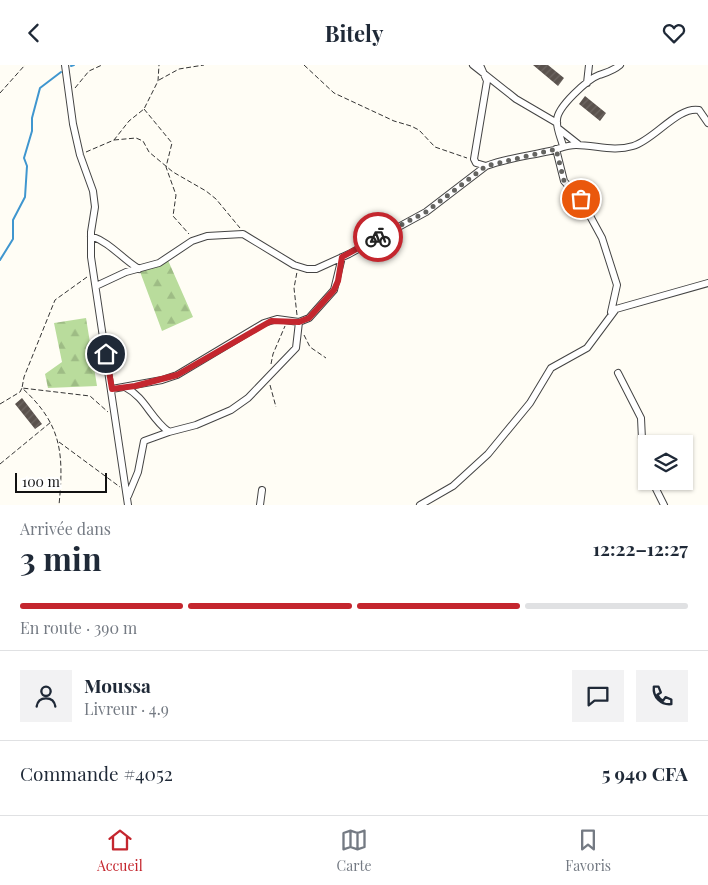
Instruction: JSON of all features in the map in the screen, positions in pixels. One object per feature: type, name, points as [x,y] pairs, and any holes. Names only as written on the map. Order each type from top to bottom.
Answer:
[{"type":"street","points":[[65,65],[80,155],[93,191],[95,207],[91,236],[93,268],[128,505]]},
{"type":"street","points":[[474,65],[516,99],[558,126],[579,145]]},
{"type":"street","points":[[480,65],[486,81],[474,161],[486,166]]},
{"type":"street","points":[[587,83],[589,65]]},
{"type":"street","points":[[611,313],[617,285],[602,238],[583,203],[564,181],[556,117],[564,104],[587,83],[620,65]]},
{"type":"street","points":[[96,286],[159,263],[195,240],[207,236],[243,234],[271,253],[306,269],[316,269],[426,212],[486,166],[579,145],[620,149],[635,145],[652,137],[681,115],[695,109],[703,114],[708,123]]},
{"type":"street","points":[[91,236],[108,243],[123,258],[139,269]]},
{"type":"street","points":[[112,389],[162,380],[177,375],[271,321],[299,322],[309,318],[334,290],[338,281],[342,257]]},
{"type":"street","points":[[420,505],[453,486],[488,454],[530,403],[551,368],[587,348],[611,313],[622,305],[708,283]]},
{"type":"street","points":[[128,497],[138,472],[144,441],[196,425],[231,410],[248,399],[296,348],[299,322]]},
{"type":"street","points":[[618,373],[641,418],[642,435]]},
{"type":"street","points":[[124,387],[138,395],[156,422],[169,432]]},
{"type":"street","points":[[260,505],[262,490]]},
{"type":"street","points":[[656,490],[664,505]]},
{"type":"path","points":[[0,93],[26,65]]},
{"type":"path","points":[[69,97],[89,71],[102,65]]},
{"type":"path","points":[[114,141],[129,121],[144,109],[158,81],[160,65]]},
{"type":"path","points":[[158,81],[179,69],[204,65]]},
{"type":"path","points":[[304,65],[334,93],[394,121],[411,125],[439,149],[474,161]]},
{"type":"path","points":[[144,109],[172,143],[166,167],[176,195],[173,215],[195,240]]},
{"type":"path","points":[[80,155],[114,141],[136,138],[143,141],[149,152],[166,167],[216,199],[237,223],[243,234]]},
{"type":"path","points":[[0,404],[20,392],[24,377],[55,300],[81,283],[93,268]]},
{"type":"path","points":[[22,388],[90,396],[116,419]]},
{"type":"path","points":[[22,388],[37,401],[52,421],[61,463],[59,505]]},
{"type":"path","points":[[0,464],[52,421]]},
{"type":"path","points":[[58,442],[83,462],[102,473],[128,497]]},
{"type":"green space","points":[[167,258],[193,317],[162,331],[139,269]]},
{"type":"green space","points":[[86,318],[97,386],[48,388],[45,374],[62,362],[54,323]]},
{"type":"building","points":[[533,65],[548,65],[564,78],[558,86]]},
{"type":"building","points":[[585,96],[606,113],[600,121],[579,104]]},
{"type":"building","points":[[22,398],[42,424],[35,429],[15,404]]},
{"type":"waterway","points":[[0,260],[13,239],[13,220],[25,197],[27,166],[24,158],[32,131],[32,118],[40,88],[61,72]]},
{"type":"way so far","points":[[378,237],[426,212],[447,198],[486,166],[497,161],[556,149],[564,181],[581,199]]},
{"type":"route","points":[[106,354],[112,389],[135,386],[177,375],[257,327],[276,319],[299,322],[309,318],[334,290],[338,281],[342,257],[378,237]]}]
